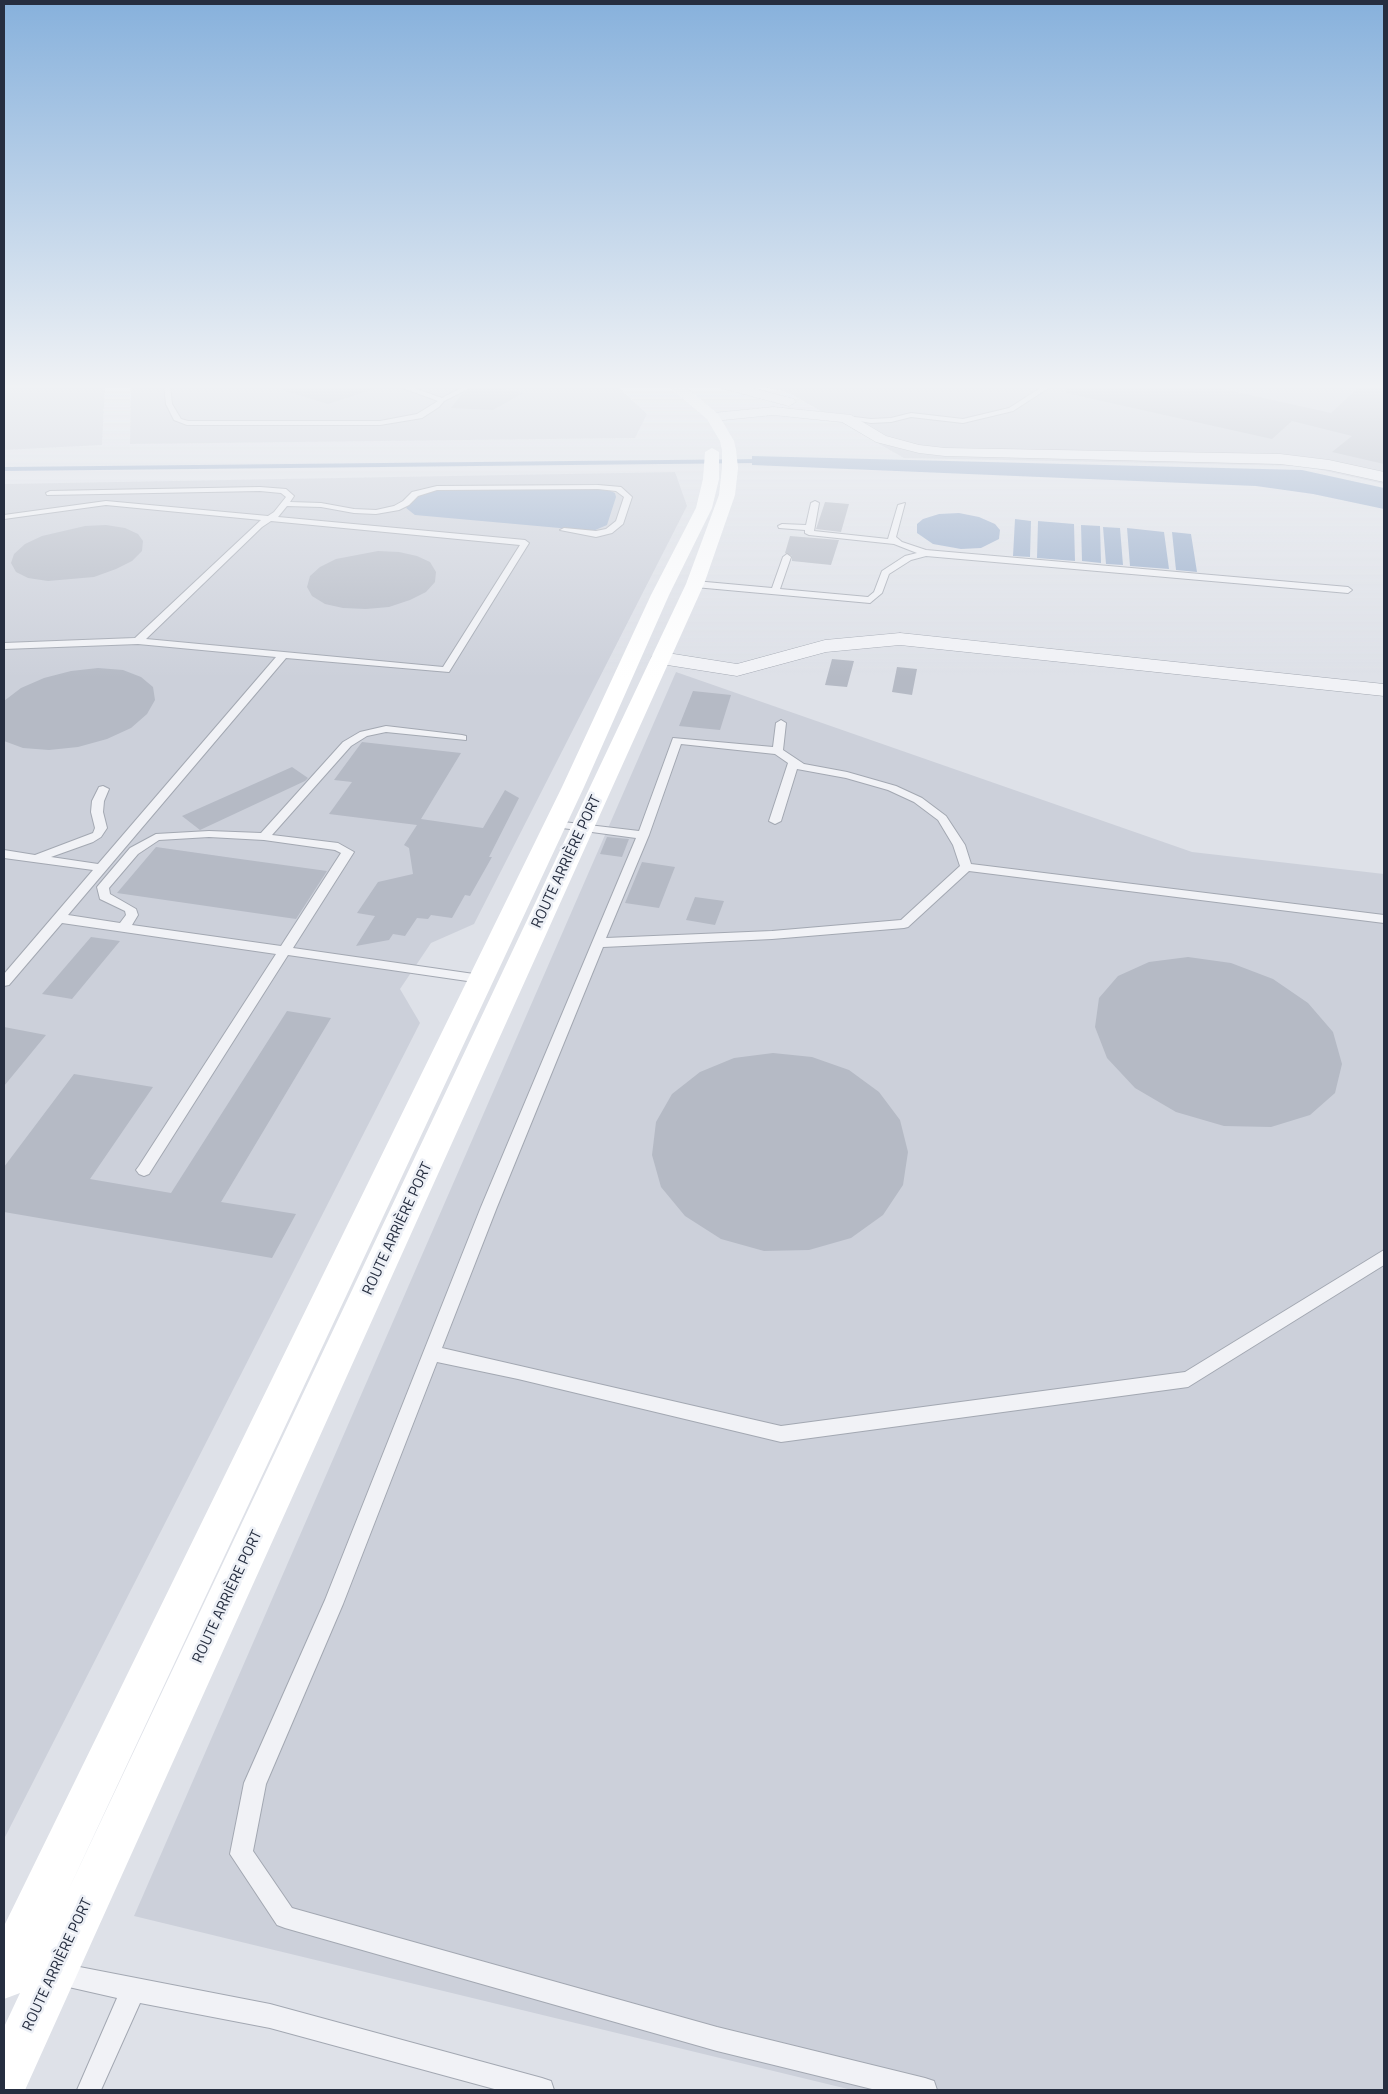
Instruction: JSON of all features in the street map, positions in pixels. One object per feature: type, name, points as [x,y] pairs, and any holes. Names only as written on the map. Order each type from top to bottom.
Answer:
[{"type":"street","name":"ROUTE ARRIÈRE PORT","points":[[4,2081],[54,1974],[569,825],[660,595],[704,508],[712,483]]},
{"type":"street","name":"ROUTE ARRIÈRE PORT","points":[[6,1971],[481,979],[661,658],[696,584],[727,494],[725,483]]},
{"type":"street","points":[[661,658],[737,670],[825,646],[900,639],[1255,678],[1384,690]]},
{"type":"lane","points":[[286,504],[321,505],[354,511],[376,512],[401,506],[421,492],[446,488],[598,487],[618,489],[628,497],[620,522],[609,531],[596,534],[564,530]]},
{"type":"lane","points":[[50,493],[268,490],[288,493],[289,499],[286,504],[259,525],[138,641]]},
{"type":"lane","points":[[4,516],[106,503],[525,543],[446,670],[138,641],[4,646]]},
{"type":"lane","points":[[815,503],[809,533],[891,540],[926,553],[1348,590]]},
{"type":"lane","points":[[891,540],[902,505]]},
{"type":"lane","points":[[782,526],[809,528]]},
{"type":"lane","points":[[696,584],[870,600],[878,593],[885,573],[908,558],[926,553]]},
{"type":"lane","points":[[775,592],[788,557]]},
{"type":"lane","points":[[4,982],[282,656]]},
{"type":"lane","points":[[778,751],[781,723]]},
{"type":"lane","points":[[264,837],[347,744],[359,736],[386,729],[462,738]]},
{"type":"lane","points":[[924,2090],[717,2039],[286,1917],[241,1854],[255,1783],[333,1604],[432,1353],[642,835],[677,740],[778,751],[801,767],[847,775],[892,788],[918,800],[942,818],[959,845],[966,867]]},
{"type":"lane","points":[[775,821],[794,761]]},
{"type":"lane","points":[[34,859],[89,840],[97,835],[101,828],[97,812],[98,801],[103,789]]},
{"type":"lane","points":[[569,825],[642,835]]},
{"type":"lane","points":[[123,928],[132,915],[130,909],[104,896],[102,892],[103,887],[134,851],[148,841],[164,835],[264,837],[338,847],[348,852],[144,1170]]},
{"type":"lane","points":[[4,854],[101,868]]},
{"type":"lane","points":[[598,943],[772,935],[904,924],[966,867],[1384,919]]},
{"type":"lane","points":[[58,918],[481,979]]},
{"type":"lane","points":[[432,1353],[518,1371],[781,1434],[1188,1379],[1384,1257]]},
{"type":"lane","points":[[6,1971],[54,1974],[270,2016],[542,2090]]},
{"type":"lane","points":[[89,2090],[133,1990]]},
{"type":"shaded area","points":[[679,483],[687,506],[474,924],[431,943],[400,989],[420,1023],[4,1839],[4,484]]},
{"type":"shaded area","points":[[676,672],[1192,852],[1384,874],[1384,2090],[852,2090],[134,1916]]},
{"type":"water","points":[[1177,483],[1360,483],[1384,488],[1384,509],[1313,494],[1256,486]]},
{"type":"water","points":[[604,488],[615,493],[616,497],[607,525],[593,531],[415,515],[406,508],[419,493],[429,490]]},
{"type":"water","points":[[959,513],[979,517],[995,524],[1000,530],[999,539],[981,548],[961,549],[933,544],[917,533],[917,524],[923,519],[939,514]]},
{"type":"water","points":[[1015,519],[1031,521],[1030,557],[1013,556]]},
{"type":"water","points":[[1038,521],[1074,524],[1075,561],[1037,558]]},
{"type":"water","points":[[1081,525],[1100,526],[1101,563],[1082,561]]},
{"type":"water","points":[[1103,527],[1120,528],[1123,565],[1106,564]]},
{"type":"water","points":[[1127,528],[1164,532],[1169,569],[1130,566]]},
{"type":"water","points":[[1172,532],[1191,534],[1197,572],[1176,570]]},
{"type":"building","points":[[825,502],[849,504],[841,532],[816,529]]},
{"type":"building","points":[[106,525],[125,528],[138,534],[143,541],[142,551],[132,561],[116,569],[94,577],[48,581],[28,578],[16,572],[11,563],[14,554],[25,544],[42,536],[85,526]]},
{"type":"building","points":[[790,536],[839,540],[831,565],[792,561],[792,556],[785,553]]},
{"type":"building","points":[[378,551],[399,552],[417,556],[430,562],[436,572],[435,582],[426,592],[389,607],[343,608],[325,604],[312,596],[307,587],[310,576],[320,567],[336,559]]},
{"type":"building","points":[[832,659],[854,661],[847,687],[825,685]]},
{"type":"building","points":[[897,667],[917,669],[912,695],[892,692]]},
{"type":"building","points":[[98,668],[123,670],[141,677],[153,687],[155,700],[147,714],[131,728],[107,739],[78,747],[49,750],[23,748],[4,741],[4,701],[21,688],[44,678],[71,671]]},
{"type":"building","points":[[693,691],[731,695],[720,730],[679,726]]},
{"type":"building","points":[[362,742],[461,753],[421,819],[483,828],[505,790],[519,798],[489,857],[492,857],[470,896],[465,895],[452,918],[431,915],[428,919],[417,918],[405,936],[393,934],[389,940],[356,946],[375,916],[357,913],[378,882],[413,874],[409,848],[404,845],[417,825],[329,814],[352,782],[334,780]]},
{"type":"building","points":[[292,767],[308,778],[200,830],[182,816]]},
{"type":"building","points":[[607,837],[629,839],[622,857],[600,854]]},
{"type":"building","points":[[156,847],[327,871],[296,919],[117,893]]},
{"type":"building","points":[[642,862],[675,867],[659,908],[625,903]]},
{"type":"building","points":[[695,897],[724,901],[715,925],[686,920]]},
{"type":"building","points":[[91,937],[120,941],[72,999],[42,994]]},
{"type":"building","points":[[1188,957],[1231,963],[1273,979],[1308,1003],[1333,1032],[1342,1064],[1335,1093],[1310,1115],[1271,1127],[1224,1126],[1176,1112],[1135,1088],[1107,1058],[1095,1027],[1099,998],[1118,976],[1149,962]]},
{"type":"building","points":[[287,1011],[331,1018],[221,1202],[296,1214],[272,1258],[4,1212],[4,1167],[74,1074],[153,1087],[90,1179],[171,1193]]},
{"type":"building","points":[[4,1027],[46,1035],[4,1086]]},
{"type":"building","points":[[773,1053],[812,1057],[849,1070],[879,1092],[900,1120],[908,1152],[903,1185],[883,1215],[851,1238],[809,1250],[764,1251],[721,1239],[685,1216],[661,1187],[652,1155],[656,1122],[672,1094],[700,1072],[734,1058]]}]
